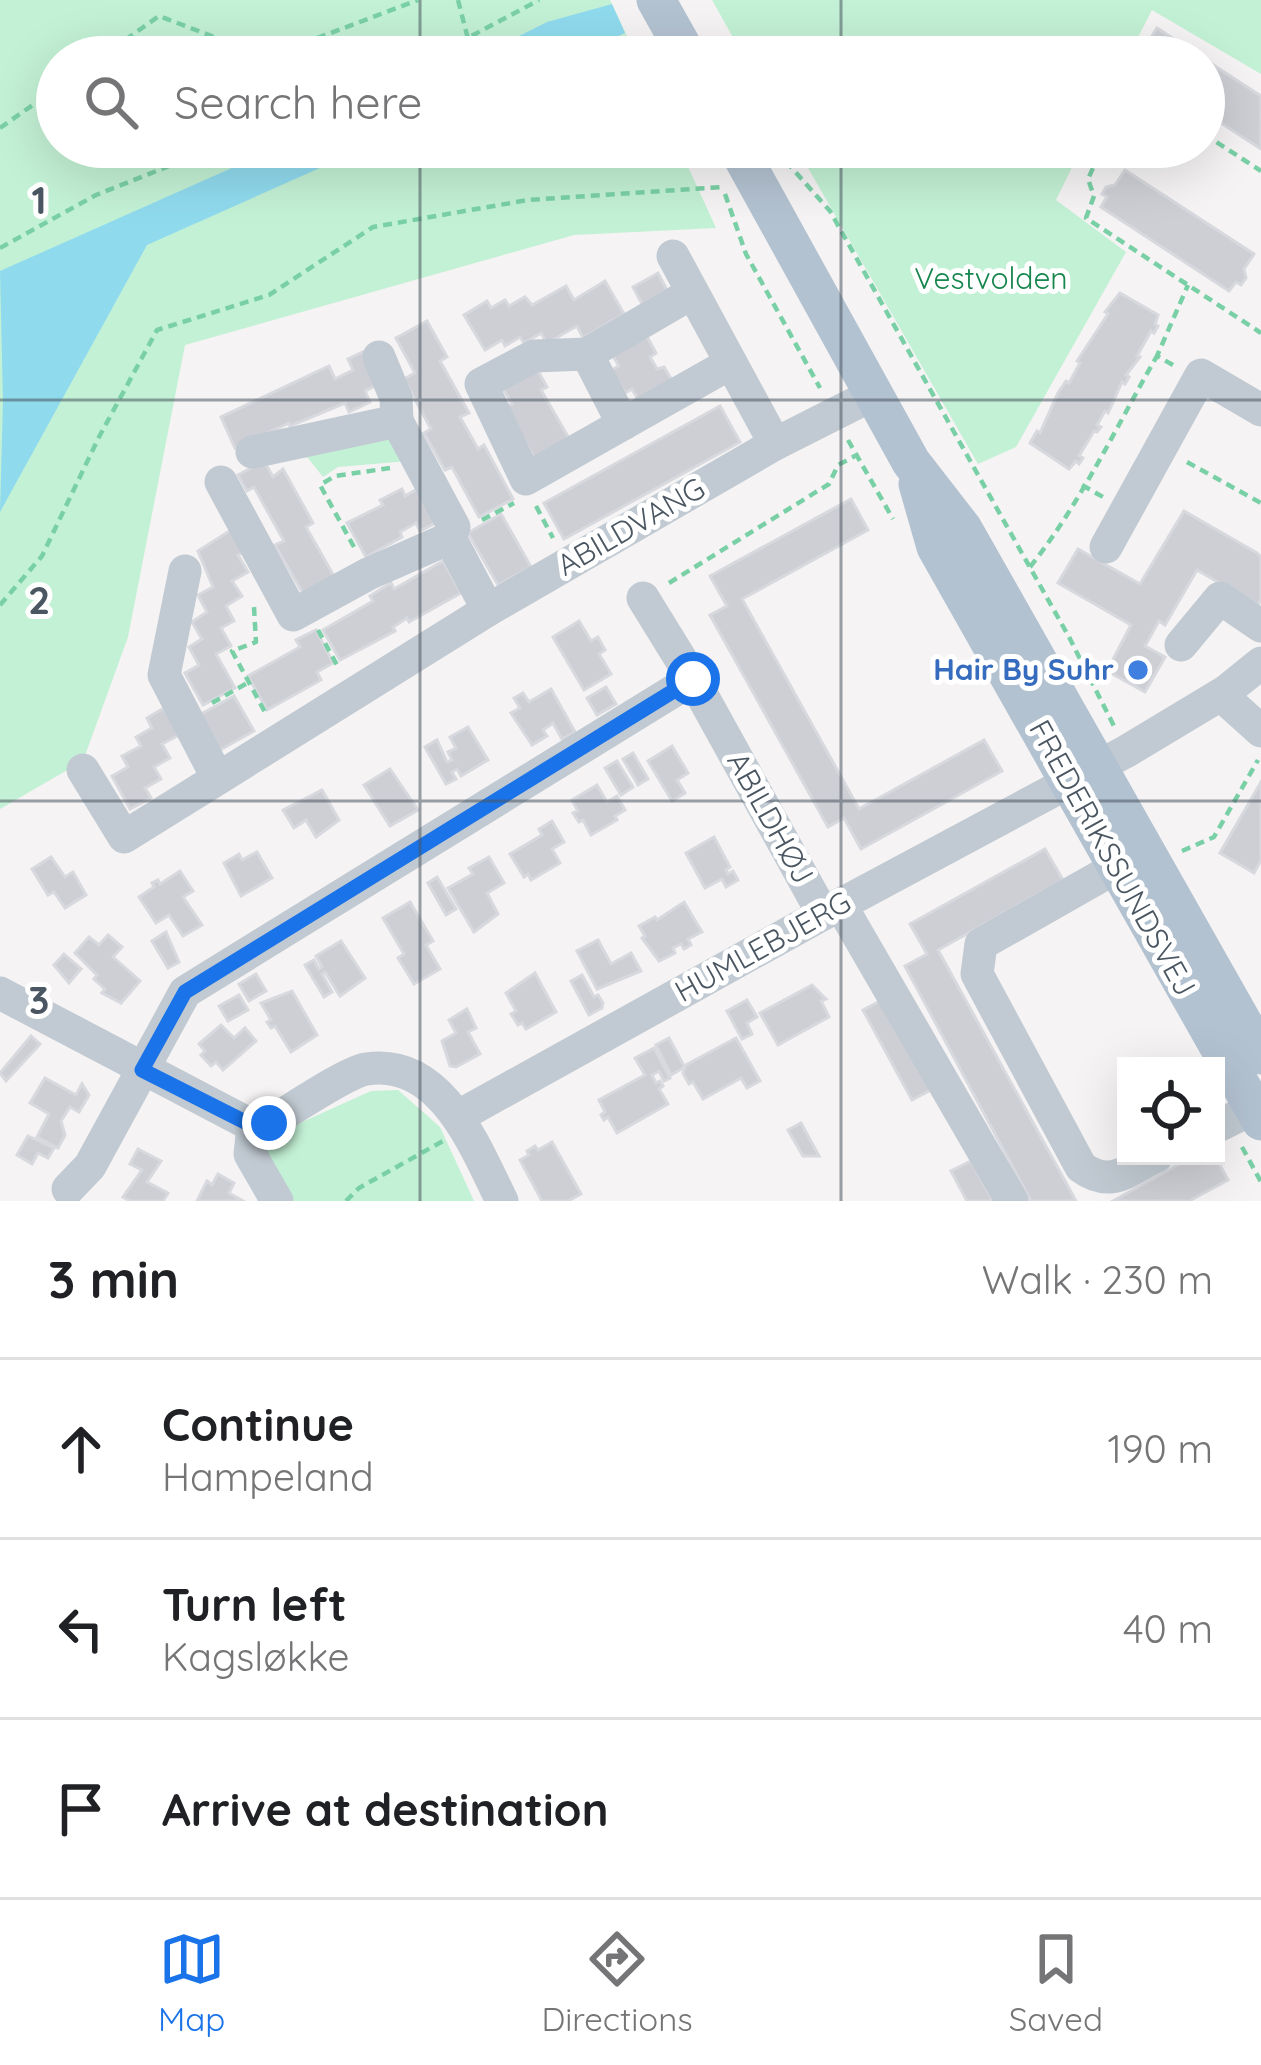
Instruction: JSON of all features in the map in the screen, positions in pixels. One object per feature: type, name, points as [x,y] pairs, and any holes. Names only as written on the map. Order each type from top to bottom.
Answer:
[{"type":"main road","points":[[656,0],[676,36]]},
{"type":"main road","name":"FREDERIKSSUNDSVEJ","points":[[749,168],[911,462],[937,547],[1098,767],[1261,1055]]},
{"type":"main road","name":"FREDERIKSSUNDSVEJ","points":[[1098,767],[1117,867],[1240,1119]]},
{"type":"street","points":[[673,256],[775,444]]},
{"type":"street","points":[[692,293],[587,354],[534,356],[481,384],[526,478],[731,363]]},
{"type":"street","points":[[587,354],[623,424]]},
{"type":"street","points":[[379,357],[396,398],[397,421],[454,526],[450,538],[488,610]]},
{"type":"street","points":[[1106,547],[1201,375],[1261,410]]},
{"type":"street","name":"ABILDVANG","points":[[83,770],[124,837],[488,610],[775,444],[874,394]]},
{"type":"street","points":[[251,452],[397,421]]},
{"type":"street","points":[[221,482],[296,605],[450,538]]},
{"type":"street","points":[[185,572],[164,675],[217,777]]},
{"type":"street","name":"ABILDHØJ","points":[[643,598],[1012,1201]]},
{"type":"street","points":[[1181,645],[1220,598],[1261,626]]},
{"type":"street","name":"HUMLEBJERG","points":[[462,1122],[831,909],[1098,767],[1221,695],[1261,663]]},
{"type":"street","points":[[68,1189],[90,1166],[185,992],[693,679]]},
{"type":"street","points":[[1221,695],[1261,731]]},
{"type":"street","points":[[1117,867],[981,944],[976,974],[1082,1167],[1095,1177],[1110,1179],[1139,1165]]},
{"type":"street","points":[[0,993],[253,1126],[269,1123],[364,1070],[399,1072],[430,1088],[462,1122],[502,1201]]},
{"type":"street","points":[[253,1126],[250,1154],[277,1201]]},
{"type":"path","points":[[323,36],[418,0]]},
{"type":"path","points":[[458,0],[467,36]]},
{"type":"path","points":[[473,36],[539,0]]},
{"type":"path","points":[[131,36],[159,16],[211,36]]},
{"type":"path","points":[[0,128],[36,103]]},
{"type":"path","points":[[1225,148],[1261,173]]},
{"type":"path","points":[[0,248],[96,195],[163,168]]},
{"type":"path","points":[[791,168],[830,211],[1030,568],[1098,767]]},
{"type":"path","points":[[1093,168],[1088,179],[1094,196],[1086,218],[1258,331],[1261,319]]},
{"type":"path","points":[[0,605],[42,556],[157,330],[269,296],[374,227],[528,200],[722,187]]},
{"type":"path","points":[[1030,568],[1065,522],[1156,356],[1188,285]]},
{"type":"path","points":[[1156,356],[1198,380]]},
{"type":"path","points":[[1161,448],[1261,502]]},
{"type":"path","points":[[643,598],[829,484],[838,465],[856,456]]},
{"type":"path","points":[[320,485],[335,476],[419,464]]},
{"type":"path","points":[[313,472],[368,574]]},
{"type":"path","points":[[450,538],[531,498],[568,564]]},
{"type":"path","points":[[279,739],[232,651],[256,642],[254,604],[296,605],[352,693]]},
{"type":"path","points":[[186,718],[249,682]]},
{"type":"path","points":[[1188,861],[1182,851],[1214,837],[1261,755]]},
{"type":"path","points":[[1240,1119],[1261,1182]]},
{"type":"path","points":[[346,1201],[462,1122]]},
{"type":"green space","points":[[0,0],[610,0],[627,36],[36,36],[36,168],[689,168],[716,228],[574,235],[185,345],[128,637],[83,761],[0,809]]},
{"type":"green space","points":[[712,0],[1261,0],[1261,74],[1225,53],[1225,36],[1196,36],[1152,10],[1139,36],[732,36]]},
{"type":"green space","name":"Vestvolden","points":[[808,168],[1072,168],[1056,200],[1126,252],[1016,447],[978,464]]},
{"type":"green space","points":[[391,433],[408,461],[338,467],[323,477],[304,453]]},
{"type":"green space","points":[[398,1090],[440,1127],[474,1201],[291,1201],[260,1152],[269,1137],[371,1091]]},
{"type":"water","points":[[612,4],[625,33],[519,36],[547,22]]},
{"type":"water","points":[[232,168],[320,168],[147,245],[0,512],[0,271]]},
{"type":"building","points":[[1225,73],[1261,96],[1261,149],[1225,126]]},
{"type":"building","points":[[1125,170],[1254,254],[1241,285],[1236,282],[1229,291],[1101,207],[1106,187],[1115,185]]},
{"type":"building","points":[[658,273],[667,290],[642,304],[633,287]]},
{"type":"building","points":[[605,281],[624,314],[583,338],[577,326],[547,343],[541,333],[524,343],[520,337],[505,346],[502,340],[485,350],[464,315],[487,301],[491,308],[505,300],[509,306],[525,297],[532,305],[566,286],[574,300]]},
{"type":"building","points":[[1120,293],[1158,315],[1158,326],[1097,425],[1101,427],[1079,456],[1083,458],[1069,469],[1030,443]]},
{"type":"building","points":[[427,321],[447,357],[440,361],[469,413],[460,417],[478,449],[484,445],[513,499],[479,517],[452,467],[445,470],[424,433],[431,429],[404,379],[415,373],[396,338]]},
{"type":"building","points":[[644,331],[656,353],[650,357],[657,369],[664,367],[675,385],[641,405],[632,389],[625,393],[611,370],[619,366],[610,351]]},
{"type":"building","points":[[365,351],[381,383],[365,391],[370,402],[349,412],[345,403],[235,448],[221,417],[329,366],[335,379],[353,370],[348,359]]},
{"type":"building","points":[[536,367],[547,387],[541,390],[570,440],[536,460],[505,408],[512,404],[502,387]]},
{"type":"building","points":[[720,406],[740,442],[564,539],[544,503]]},
{"type":"building","points":[[264,461],[273,477],[283,469],[313,523],[306,527],[335,578],[304,595],[275,545],[284,541],[254,487],[247,491],[238,475]]},
{"type":"building","points":[[421,487],[439,521],[420,531],[416,523],[400,532],[402,537],[366,557],[347,523],[383,505],[380,500],[402,489],[405,496]]},
{"type":"building","points":[[851,499],[868,530],[742,599],[859,809],[984,740],[1002,771],[861,849],[844,818],[828,827],[710,615],[727,606],[710,576]]},
{"type":"building","points":[[1184,511],[1261,557],[1261,600],[1258,605],[1197,570],[1165,625],[1159,621],[1145,646],[1165,657],[1145,692],[1107,671],[1131,625],[1058,583],[1078,549],[1140,584]]},
{"type":"building","points":[[501,514],[531,567],[498,585],[468,533]]},
{"type":"building","points":[[231,530],[244,552],[238,555],[248,572],[232,581],[242,596],[226,606],[234,621],[221,628],[231,646],[216,654],[235,688],[203,705],[185,673],[199,665],[189,647],[202,639],[192,622],[207,612],[198,595],[213,587],[198,551]]},
{"type":"building","points":[[443,561],[461,593],[409,622],[407,618],[393,627],[395,631],[340,660],[323,630],[373,601],[370,596],[391,583],[394,589]]},
{"type":"building","points":[[579,621],[591,641],[598,637],[605,650],[599,654],[611,674],[584,690],[553,637]]},
{"type":"building","points":[[316,630],[333,663],[317,672],[321,680],[267,710],[248,676],[300,647],[296,640]]},
{"type":"building","points":[[606,687],[616,704],[597,715],[587,698]]},
{"type":"building","points":[[551,689],[575,732],[562,739],[553,723],[543,730],[547,736],[532,745],[511,713],[520,708],[514,698],[523,693],[529,702]]},
{"type":"building","points":[[234,696],[254,731],[220,750],[201,714]]},
{"type":"building","points":[[164,708],[179,735],[162,744],[170,758],[154,767],[161,779],[145,788],[151,798],[130,809],[112,776],[128,767],[122,756],[141,746],[136,737],[152,728],[147,718]]},
{"type":"building","points":[[468,727],[488,760],[461,776],[457,769],[452,772],[456,779],[446,784],[425,747],[437,740],[447,762],[452,760],[448,752],[456,748],[450,737]]},
{"type":"building","points":[[672,746],[688,773],[677,780],[685,793],[672,801],[648,761]]},
{"type":"building","points":[[633,753],[648,779],[638,785],[623,759]]},
{"type":"building","points":[[617,761],[633,787],[621,795],[605,768]]},
{"type":"building","points":[[390,769],[418,810],[390,826],[364,785]]},
{"type":"building","points":[[1261,782],[1261,860],[1254,873],[1220,853]]},
{"type":"building","points":[[597,785],[607,802],[617,796],[625,810],[591,835],[573,813],[578,811],[572,800]]},
{"type":"building","points":[[322,790],[339,820],[316,837],[306,820],[294,828],[283,810]]},
{"type":"building","points":[[552,821],[564,842],[552,849],[560,863],[531,880],[510,854],[542,835],[539,829]]},
{"type":"building","points":[[714,837],[730,867],[728,874],[733,871],[738,880],[726,887],[722,879],[705,888],[686,853]]},
{"type":"building","points":[[1045,849],[1063,880],[938,950],[1076,1201],[1031,1201],[905,966],[927,954],[910,924]]},
{"type":"building","points":[[257,852],[272,878],[241,896],[224,863],[239,854],[242,860]]},
{"type":"building","points":[[51,857],[65,877],[73,872],[86,895],[65,908],[54,892],[48,895],[32,869]]},
{"type":"building","points":[[489,857],[504,883],[487,893],[498,914],[474,932],[448,888],[473,874],[469,868]]},
{"type":"building","points":[[180,871],[193,891],[183,897],[202,925],[183,936],[169,915],[156,923],[139,897],[154,887],[152,883],[158,880],[160,884]]},
{"type":"building","points":[[437,877],[456,909],[446,915],[428,883]]},
{"type":"building","points":[[410,902],[433,941],[426,945],[440,969],[414,984],[398,958],[404,954],[383,918]]},
{"type":"building","points":[[684,902],[702,932],[688,939],[691,945],[673,948],[675,953],[659,961],[639,926]]},
{"type":"building","points":[[166,932],[179,962],[168,968],[152,941]]},
{"type":"building","points":[[108,935],[122,947],[113,957],[140,981],[121,1003],[102,993],[105,989],[94,979],[97,975],[75,953],[89,937],[99,945]]},
{"type":"building","points":[[598,940],[611,964],[631,953],[641,971],[597,989],[577,951]]},
{"type":"building","points":[[341,941],[365,978],[340,996],[325,972],[332,992],[324,997],[305,965],[314,960],[322,967],[316,956]]},
{"type":"building","points":[[64,954],[81,969],[69,983],[54,965]]},
{"type":"building","points":[[535,973],[556,1012],[526,1029],[511,1014],[516,1011],[506,993]]},
{"type":"building","points":[[256,974],[266,991],[249,1001],[239,984]]},
{"type":"building","points":[[582,975],[594,997],[598,995],[603,1003],[589,1015],[571,981]]},
{"type":"building","points":[[812,985],[826,999],[821,1001],[829,1017],[778,1045],[760,1013]]},
{"type":"building","points":[[292,991],[317,1035],[291,1052],[275,1026],[267,1022],[271,1020],[261,1003]]},
{"type":"building","points":[[239,995],[248,1010],[228,1021],[219,1006]]},
{"type":"building","points":[[747,1000],[757,1017],[747,1023],[752,1034],[742,1039],[727,1011]]},
{"type":"building","points":[[882,1000],[931,1090],[912,1100],[863,1010]]},
{"type":"building","points":[[467,1009],[476,1028],[468,1032],[480,1054],[450,1066],[442,1041],[456,1033],[449,1020]]},
{"type":"building","points":[[221,1025],[234,1038],[245,1028],[256,1041],[223,1070],[216,1062],[211,1066],[199,1044]]},
{"type":"building","points":[[31,1036],[40,1044],[6,1081],[0,1073]]},
{"type":"building","points":[[669,1038],[684,1066],[736,1038],[760,1081],[747,1088],[741,1078],[703,1099],[693,1082],[689,1084],[685,1067],[671,1075],[656,1045]]},
{"type":"building","points":[[654,1048],[670,1078],[664,1081],[659,1071],[652,1075],[663,1086],[659,1089],[668,1104],[617,1133],[608,1117],[604,1120],[601,1115],[605,1112],[599,1100],[645,1075],[635,1058]]},
{"type":"building","points":[[45,1078],[76,1095],[82,1084],[89,1095],[79,1112],[70,1107],[61,1121],[65,1135],[58,1148],[37,1137],[49,1114],[30,1103]]},
{"type":"building","points":[[801,1123],[819,1156],[803,1156],[788,1130]]},
{"type":"building","points":[[28,1136],[54,1148],[48,1158],[38,1153],[32,1164],[17,1155]]},
{"type":"building","points":[[552,1142],[581,1194],[568,1201],[542,1201],[520,1160],[535,1146],[538,1150]]},
{"type":"building","points":[[138,1149],[161,1161],[147,1182],[168,1193],[163,1201],[123,1197],[142,1170],[130,1164]]},
{"type":"building","points":[[971,1161],[993,1201],[967,1201],[951,1171]]},
{"type":"building","points":[[1178,1165],[1220,1165],[1228,1180],[1189,1201],[1113,1201]]},
{"type":"building","points":[[218,1174],[234,1183],[229,1193],[243,1201],[197,1201],[207,1181],[212,1185]]},
{"type":"place","name":"Hair By Suhr","points":[[1138,670]]},
{"type":"route","points":[[269,1123],[253,1126],[142,1070],[185,992],[693,679]]}]
